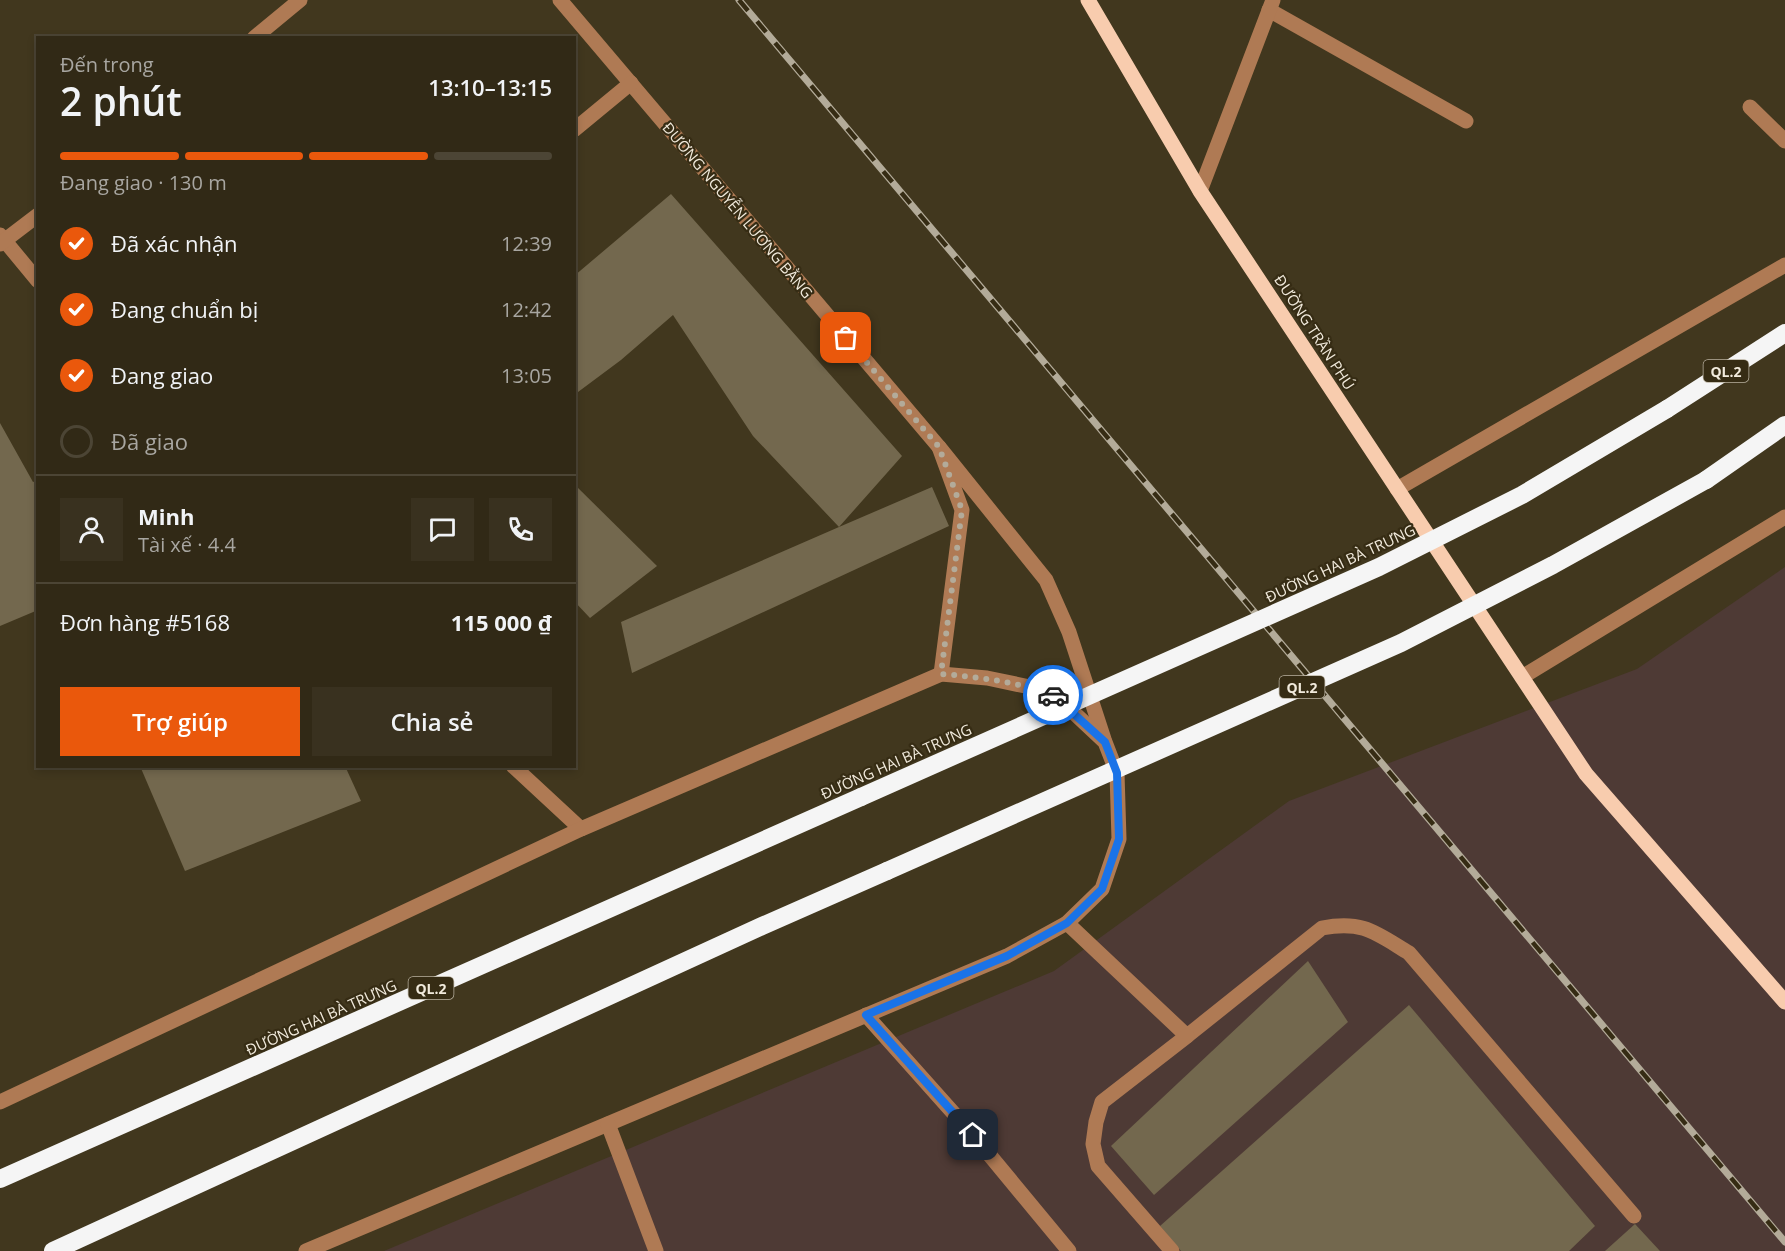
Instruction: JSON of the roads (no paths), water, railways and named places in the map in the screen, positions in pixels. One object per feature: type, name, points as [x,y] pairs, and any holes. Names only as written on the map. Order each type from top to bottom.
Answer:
[{"type":"highway","name":"ĐƯỜNG HAI BÀ TRƯNG","points":[[0,1179],[1379,567],[1522,495],[1667,409],[1785,333]]},
{"type":"highway","name":"QL.2","points":[[53,1251],[741,935],[1401,643],[1553,565],[1706,480],[1785,424]]},
{"type":"main road","name":"ĐƯỜNG TRẦN PHÚ","points":[[1088,0],[1200,191],[1586,774],[1785,1002]]},
{"type":"street","points":[[256,36],[300,0]]},
{"type":"street","name":"ĐƯỜNG NGUYỄN LƯƠNG BẰNG","points":[[306,1251],[1007,956],[1067,923],[1102,889],[1119,839],[1117,773],[1069,632],[1046,580],[939,447],[561,0]]},
{"type":"street","points":[[1200,191],[1271,5],[1466,121]]},
{"type":"street","points":[[576,128],[631,83]]},
{"type":"street","points":[[1750,107],[1785,141]]},
{"type":"street","points":[[36,216],[2,240],[36,279]]},
{"type":"street","points":[[1397,489],[1785,265]]},
{"type":"street","points":[[939,447],[962,510],[941,674]]},
{"type":"street","points":[[1522,677],[1785,517]]},
{"type":"street","points":[[0,1102],[581,829],[941,674],[987,678],[1030,687],[1056,696],[1105,742]]},
{"type":"street","points":[[515,768],[581,829]]},
{"type":"street","points":[[1067,923],[1187,1036]]},
{"type":"street","points":[[1172,1251],[1098,1166],[1093,1144],[1095,1122],[1102,1102],[1322,928],[1344,924],[1367,928],[1409,953],[1634,1215]]},
{"type":"street","points":[[866,1015],[973,1135],[1069,1251]]},
{"type":"street","points":[[608,1124],[656,1251]]},
{"type":"railway","points":[[739,0],[1785,1242]]}]
